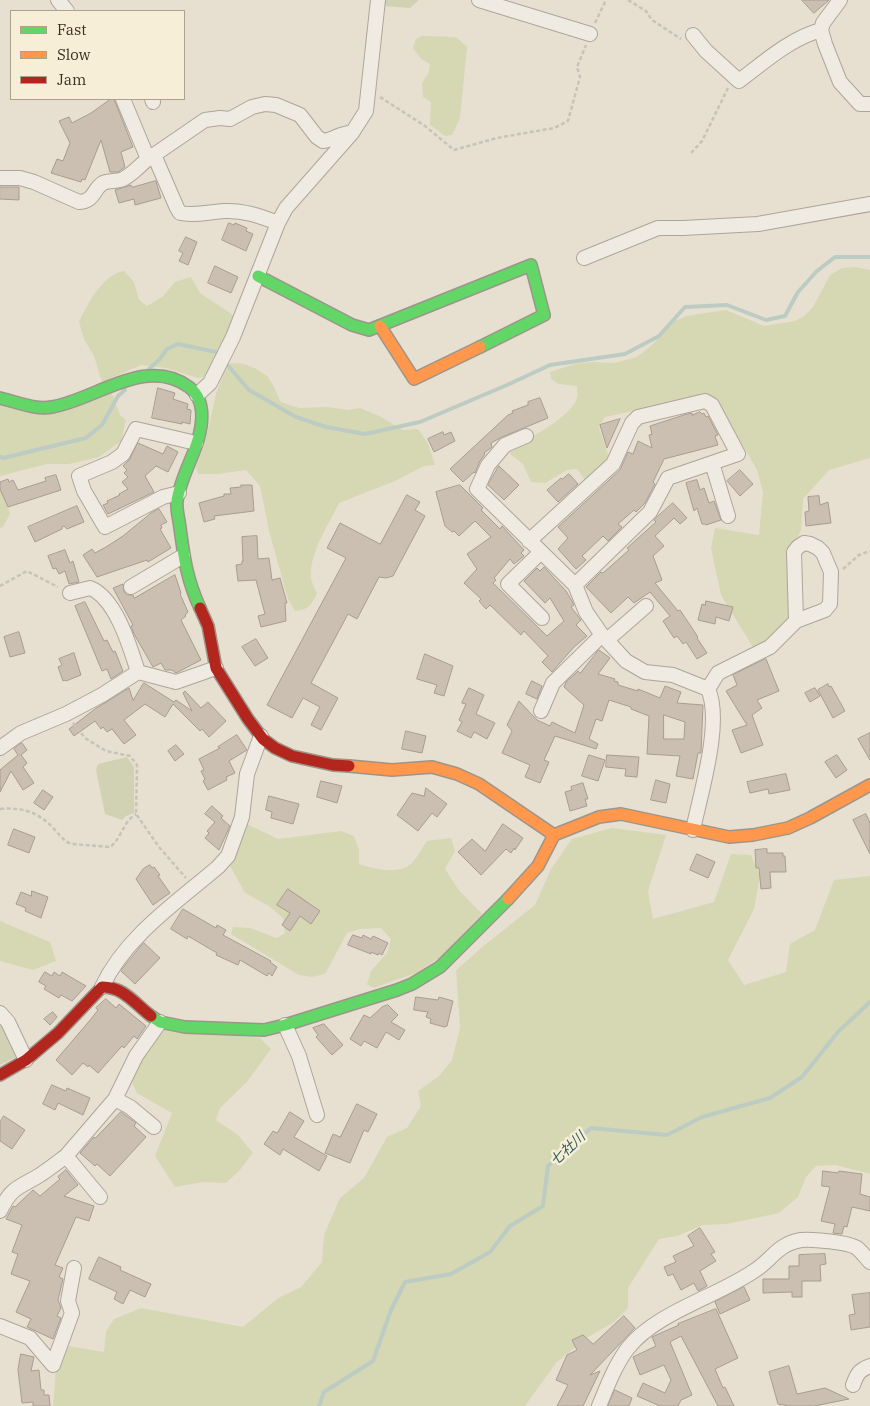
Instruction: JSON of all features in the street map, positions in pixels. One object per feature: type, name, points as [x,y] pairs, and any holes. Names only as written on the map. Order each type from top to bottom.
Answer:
[{"type":"street","points":[[58,0],[66,10]]},
{"type":"street","points":[[197,395],[210,383],[232,337],[278,223],[286,208],[352,133],[366,111],[378,0]]},
{"type":"street","points":[[479,0],[590,34]]},
{"type":"street","points":[[840,0],[823,23],[822,30],[825,44],[840,82],[860,104],[870,104]]},
{"type":"street","points":[[688,38],[706,51],[739,81],[772,56],[810,33],[822,30]]},
{"type":"street","points":[[123,100],[180,213],[239,211],[278,223]]},
{"type":"street","points":[[0,178],[20,178],[34,182],[79,202],[85,202],[94,196],[100,185],[121,180],[128,176],[151,157],[205,120],[230,119],[252,107],[265,104],[276,105],[300,115],[317,137],[323,141],[330,141],[346,132],[352,133]]},
{"type":"street","points":[[584,258],[658,228],[758,224],[870,204]]},
{"type":"street","points":[[258,276],[352,325],[369,330],[531,265],[544,315],[414,379],[380,326]]},
{"type":"street","points":[[0,398],[51,407],[123,381],[160,376],[190,388],[197,395],[202,409],[202,422],[178,493],[177,514],[183,556],[192,591],[208,626],[216,668],[260,736],[275,748],[292,756],[313,762],[392,770],[432,767],[458,774],[479,784],[554,835]]},
{"type":"street","points":[[529,541],[613,464],[632,423],[638,417],[705,401],[712,405],[738,454],[668,478],[650,512],[575,585]]},
{"type":"street","points":[[178,493],[163,496],[105,527],[84,490],[79,476],[112,462],[122,454],[136,428],[196,443]]},
{"type":"street","points":[[526,436],[504,445],[488,465],[477,489],[575,585],[586,612],[604,637],[626,661],[645,672],[674,675],[708,689]]},
{"type":"street","points":[[712,463],[728,516]]},
{"type":"street","points":[[693,830],[711,743],[713,705],[708,689],[718,673],[770,647],[796,621],[825,610],[830,604],[831,572],[823,553],[810,544],[798,546],[794,552],[796,621]]},
{"type":"street","points":[[540,552],[508,584],[542,618]]},
{"type":"street","points":[[131,587],[183,556]]},
{"type":"street","points":[[70,593],[90,588],[103,596],[123,628],[138,672]]},
{"type":"street","points":[[541,711],[553,683],[604,637],[646,606]]},
{"type":"street","points":[[0,748],[21,733],[66,714],[117,686],[138,672],[176,682],[216,668]]},
{"type":"street","points":[[0,1075],[26,1060],[58,1033],[102,987],[108,975],[133,942],[228,856],[242,817],[247,774],[260,736]]},
{"type":"street","points":[[102,987],[112,987],[120,990],[160,1022],[185,1027],[248,1030],[264,1030],[285,1025],[397,990],[412,984],[440,967],[538,866],[554,835],[599,817],[621,814],[729,837],[753,836],[788,828],[870,785]]},
{"type":"street","points":[[0,1013],[8,1022],[26,1060]]},
{"type":"street","points":[[0,1211],[5,1200],[16,1188],[40,1175],[66,1156],[115,1099],[136,1056],[160,1022]]},
{"type":"street","points":[[285,1025],[300,1056],[317,1116]]},
{"type":"street","points":[[115,1099],[130,1107],[154,1127]]},
{"type":"street","points":[[66,1156],[100,1197]]},
{"type":"street","points":[[598,1406],[620,1361],[628,1348],[638,1338],[658,1322],[756,1271],[775,1251],[786,1244],[802,1240],[846,1244],[856,1248],[870,1262]]},
{"type":"street","points":[[0,1326],[30,1338],[53,1365],[72,1313],[68,1301],[74,1268]]},
{"type":"street","points":[[853,1385],[857,1373],[861,1369],[870,1366]]},
{"type":"path","points":[[369,92],[425,126],[454,150],[497,138],[554,128],[568,121],[580,77],[577,67],[606,0]]},
{"type":"path","points":[[628,0],[646,11],[652,20],[688,38]]},
{"type":"path","points":[[691,152],[702,141],[731,82]]},
{"type":"path","points":[[831,572],[843,569],[859,555],[870,551]]},
{"type":"path","points":[[0,586],[27,571],[70,593]]},
{"type":"path","points":[[66,714],[85,738],[106,751],[130,756],[137,765],[136,814],[159,848],[196,886]]},
{"type":"path","points":[[0,809],[14,807],[36,814],[49,823],[66,842],[110,847],[114,844],[128,819],[136,814]]},
{"type":"green space","points":[[385,0],[419,0],[410,8],[384,6]]},
{"type":"green space","points":[[422,36],[456,37],[467,47],[460,118],[452,135],[445,136],[430,125],[431,102],[423,97],[422,83],[429,72],[430,64],[421,59],[413,48],[416,39]]},
{"type":"green space","points":[[855,267],[870,270],[870,458],[829,470],[803,499],[801,530],[789,556],[796,618],[769,642],[754,649],[721,595],[711,548],[715,528],[759,535],[763,492],[757,470],[717,400],[707,395],[605,417],[599,427],[608,455],[608,462],[585,480],[577,469],[567,470],[545,483],[531,482],[523,464],[510,454],[511,448],[558,420],[567,413],[577,398],[577,386],[559,384],[551,379],[550,372],[575,364],[592,362],[615,363],[637,357],[653,344],[675,321],[686,316],[726,310],[764,326],[795,321],[804,316],[813,307],[830,275],[842,268]]},
{"type":"green space","points":[[124,271],[134,282],[139,300],[147,306],[162,297],[175,282],[191,277],[200,293],[233,315],[220,350],[204,377],[198,378],[166,368],[141,365],[102,382],[94,356],[84,339],[79,322],[91,299],[102,284],[109,278]]},
{"type":"green space","points":[[231,363],[255,368],[268,377],[281,402],[299,408],[327,407],[348,410],[360,408],[381,417],[403,430],[418,429],[428,443],[435,465],[424,466],[395,481],[339,503],[320,540],[313,559],[311,578],[317,593],[311,604],[303,609],[295,611],[288,599],[269,531],[260,486],[246,470],[218,474],[198,474],[196,467],[205,443],[216,394],[225,369]]},
{"type":"green space","points":[[112,394],[120,415],[126,420],[121,441],[99,457],[69,464],[47,464],[0,476],[0,405]]},
{"type":"green space","points":[[0,484],[10,514],[3,527],[0,528]]},
{"type":"green space","points":[[127,757],[134,767],[134,813],[122,820],[105,814],[96,770],[98,764]]},
{"type":"green space","points":[[247,824],[278,839],[341,831],[354,836],[359,850],[359,864],[387,870],[408,866],[427,841],[451,838],[455,851],[445,869],[458,889],[482,914],[439,958],[416,973],[373,988],[367,984],[371,971],[387,953],[391,939],[381,928],[360,929],[347,933],[325,974],[312,977],[299,975],[231,934],[233,927],[250,928],[277,938],[285,933],[283,918],[269,906],[245,893],[228,862]]},
{"type":"green space","points":[[612,828],[666,835],[648,891],[653,919],[714,902],[731,854],[751,855],[760,876],[754,909],[728,960],[744,985],[786,972],[790,944],[815,930],[834,880],[870,876],[870,1174],[836,1165],[816,1166],[806,1177],[798,1197],[779,1213],[727,1224],[703,1225],[677,1236],[659,1239],[628,1288],[628,1308],[614,1322],[588,1337],[556,1363],[525,1406],[53,1406],[56,1368],[68,1346],[104,1352],[106,1331],[114,1319],[141,1308],[243,1327],[278,1298],[301,1287],[322,1262],[324,1235],[340,1198],[364,1178],[387,1137],[407,1128],[421,1106],[418,1091],[439,1076],[452,1060],[460,1028],[456,970],[535,905],[551,869],[572,839]]},
{"type":"green space","points":[[0,921],[50,942],[56,961],[33,970],[0,961]]},
{"type":"green space","points":[[0,1020],[20,1055],[0,1065]]},
{"type":"green space","points":[[160,1026],[260,1038],[271,1049],[246,1083],[220,1108],[216,1120],[238,1135],[253,1153],[239,1171],[226,1183],[203,1182],[175,1187],[155,1156],[172,1113],[137,1093],[131,1080],[139,1057]]},
{"type":"building","points":[[802,0],[829,0],[814,13]]},
{"type":"building","points":[[110,100],[114,100],[133,147],[121,152],[125,167],[118,172],[110,172],[101,140],[85,180],[82,179],[81,182],[51,173],[57,159],[63,161],[70,143],[59,121],[69,117],[72,123]]},
{"type":"building","points":[[156,181],[161,198],[135,205],[134,199],[119,203],[115,190]]},
{"type":"building","points":[[0,187],[19,187],[19,200],[0,199]]},
{"type":"building","points":[[229,223],[234,225],[235,223],[247,228],[246,231],[253,234],[246,251],[222,240]]},
{"type":"building","points":[[186,237],[197,242],[188,265],[179,261],[183,253],[179,251]]},
{"type":"building","points":[[215,266],[238,277],[231,293],[208,283]]},
{"type":"building","points":[[158,388],[175,393],[173,399],[188,404],[187,409],[191,410],[190,424],[152,418]]},
{"type":"building","points":[[540,398],[548,418],[491,443],[492,447],[484,453],[475,473],[463,482],[450,469],[508,415],[513,413],[512,411]]},
{"type":"building","points":[[700,412],[704,413],[706,417],[708,416],[718,435],[715,436],[718,445],[664,459],[653,482],[655,484],[645,503],[636,512],[634,510],[618,524],[622,527],[608,541],[603,536],[582,556],[586,560],[576,569],[558,549],[568,538],[558,527],[620,470],[628,452],[633,454],[638,441],[652,448],[649,435],[652,434],[650,426],[687,414],[692,413],[692,415]]},
{"type":"building","points":[[620,419],[607,448],[600,425]]},
{"type":"building","points":[[443,432],[444,435],[451,432],[455,441],[434,452],[428,439]]},
{"type":"building","points":[[138,443],[163,454],[167,446],[178,452],[168,472],[156,466],[145,476],[154,492],[108,514],[103,505],[128,489],[122,482],[128,477],[124,473],[127,470],[123,466],[129,460]]},
{"type":"building","points":[[499,466],[519,485],[504,500],[488,485]]},
{"type":"building","points":[[740,470],[753,484],[740,496],[727,481]]},
{"type":"building","points":[[569,474],[578,484],[558,502],[547,490]]},
{"type":"building","points":[[56,475],[61,490],[8,507],[0,489],[0,482],[8,479],[9,482],[13,480],[18,490],[46,481],[45,478]]},
{"type":"building","points":[[697,480],[700,490],[704,488],[709,503],[714,501],[721,520],[706,525],[702,524],[697,508],[694,511],[686,483]]},
{"type":"building","points":[[241,485],[252,485],[254,511],[214,516],[215,519],[204,522],[199,503],[224,496],[224,494],[231,494],[230,488],[241,487]]},
{"type":"building","points":[[460,485],[483,508],[481,510],[500,529],[502,526],[524,550],[521,553],[524,556],[514,564],[510,559],[494,578],[496,580],[493,583],[547,636],[564,621],[550,598],[545,603],[524,581],[537,568],[540,571],[544,567],[566,591],[574,605],[571,607],[581,620],[576,625],[587,636],[574,647],[552,672],[542,662],[548,656],[524,631],[521,635],[490,605],[486,609],[479,601],[481,599],[464,583],[477,569],[467,554],[491,537],[475,521],[459,536],[445,526],[436,492]]},
{"type":"building","points":[[407,495],[420,502],[415,510],[425,516],[393,576],[379,577],[357,619],[348,614],[311,683],[338,698],[321,730],[311,725],[320,707],[303,698],[292,718],[267,705],[346,558],[327,548],[340,523],[380,544]]},
{"type":"building","points":[[819,496],[820,505],[828,502],[831,523],[806,526],[805,512],[809,511],[808,497]]},
{"type":"building","points":[[673,503],[687,518],[680,524],[674,518],[655,536],[664,546],[653,556],[662,580],[655,583],[678,611],[680,610],[707,653],[697,659],[686,642],[683,644],[677,636],[674,638],[663,621],[670,616],[650,592],[634,603],[628,597],[611,613],[586,587],[601,572],[603,573],[629,550],[627,548],[656,522],[654,520]]},
{"type":"building","points":[[77,506],[84,522],[67,529],[64,526],[62,529],[35,542],[28,527]]},
{"type":"building","points":[[159,509],[167,522],[161,525],[162,528],[160,529],[171,548],[148,562],[147,560],[97,577],[83,555],[92,549],[95,553],[106,547]]},
{"type":"building","points":[[257,536],[258,559],[269,558],[272,580],[280,578],[287,603],[285,603],[286,621],[261,627],[258,616],[265,614],[256,580],[238,581],[236,565],[242,564],[243,561],[242,537]]},
{"type":"building","points":[[65,550],[70,563],[73,561],[79,582],[69,584],[65,571],[59,574],[56,568],[53,569],[48,556]]},
{"type":"building","points":[[175,575],[180,594],[188,612],[181,620],[201,660],[176,673],[172,670],[165,670],[161,663],[153,667],[134,634],[131,626],[133,625],[113,588],[123,584],[124,592],[127,595],[133,595],[134,598]]},
{"type":"building","points":[[706,601],[733,607],[729,621],[716,617],[715,624],[698,620],[702,604],[705,605]]},
{"type":"building","points":[[85,602],[104,641],[107,640],[113,652],[115,651],[123,671],[111,679],[107,669],[102,671],[75,606]]},
{"type":"building","points":[[19,632],[25,653],[10,657],[4,637]]},
{"type":"building","points":[[256,639],[268,658],[255,666],[242,647]]},
{"type":"building","points":[[599,650],[610,658],[598,674],[615,679],[614,681],[618,682],[618,685],[638,691],[638,689],[660,698],[665,686],[681,692],[677,703],[703,705],[701,753],[698,753],[693,779],[676,776],[680,756],[647,754],[649,716],[631,709],[631,707],[609,700],[602,721],[596,719],[589,739],[598,744],[596,749],[555,736],[544,760],[549,762],[540,783],[525,777],[530,765],[502,753],[512,731],[507,725],[519,701],[537,720],[550,726],[552,722],[575,733],[584,705],[564,687],[566,682],[578,671],[580,673]],"holes":[[[664,715],[685,722],[684,739],[664,739]]]},
{"type":"building","points":[[74,653],[81,675],[63,681],[58,667],[62,665],[59,659]]},
{"type":"building","points":[[425,654],[453,666],[444,696],[434,693],[437,685],[417,679]]},
{"type":"building","points":[[766,659],[779,691],[757,700],[762,708],[752,715],[763,745],[741,753],[732,730],[747,725],[726,691],[737,685],[733,675]]},
{"type":"building","points":[[532,681],[542,686],[537,699],[526,694]]},
{"type":"building","points":[[144,683],[192,711],[183,693],[185,691],[201,708],[208,702],[226,721],[209,737],[202,729],[200,731],[173,704],[165,717],[145,704],[124,720],[136,735],[124,744],[112,729],[107,732],[103,727],[101,729],[95,721],[74,736],[69,729],[95,709],[129,688],[133,700]]},
{"type":"building","points":[[828,684],[845,711],[833,718],[818,690]]},
{"type":"building","points":[[469,688],[484,695],[476,714],[495,723],[487,739],[474,732],[471,738],[457,731],[462,722],[459,720],[466,704],[462,703]]},
{"type":"building","points":[[815,688],[820,696],[810,702],[805,693]]},
{"type":"building","points":[[406,731],[426,736],[422,753],[402,749]]},
{"type":"building","points":[[870,733],[870,760],[858,739]]},
{"type":"building","points":[[237,735],[247,750],[229,761],[235,773],[226,777],[227,780],[208,790],[203,781],[205,779],[201,771],[204,770],[199,759],[220,748],[218,747]]},
{"type":"building","points":[[22,743],[27,750],[21,755],[27,763],[23,767],[34,783],[23,790],[11,771],[0,792],[0,770],[18,755],[14,749]]},
{"type":"building","points":[[176,745],[184,754],[175,761],[168,751]]},
{"type":"building","points":[[589,755],[605,760],[598,781],[582,776]]},
{"type":"building","points":[[607,755],[639,757],[637,777],[625,776],[626,769],[606,767]]},
{"type":"building","points":[[837,755],[847,770],[836,778],[825,762]]},
{"type":"building","points":[[786,774],[790,790],[769,794],[768,789],[750,793],[747,782]]},
{"type":"building","points":[[656,780],[670,784],[666,803],[651,800]]},
{"type":"building","points":[[321,781],[342,786],[337,803],[317,797]]},
{"type":"building","points":[[583,783],[588,799],[585,799],[587,806],[570,811],[565,792],[572,790],[571,787]]},
{"type":"building","points":[[426,788],[447,804],[437,817],[432,813],[418,831],[397,815],[412,793],[424,796]]},
{"type":"building","points":[[43,790],[53,797],[44,810],[34,803]]},
{"type":"building","points":[[269,796],[299,804],[293,824],[271,818],[272,812],[266,810]]},
{"type":"building","points":[[212,806],[230,826],[219,850],[205,838],[209,833],[207,831],[215,822],[205,814]]},
{"type":"building","points":[[866,814],[870,823],[870,854],[853,820]]},
{"type":"building","points":[[503,824],[523,838],[515,850],[514,848],[511,853],[506,849],[481,875],[458,852],[472,839],[485,851]]},
{"type":"building","points":[[14,829],[35,837],[29,853],[8,845]]},
{"type":"building","points":[[767,849],[767,853],[783,853],[783,856],[785,856],[786,872],[770,872],[771,888],[761,889],[759,868],[756,868],[755,850]]},
{"type":"building","points":[[697,854],[715,862],[708,878],[690,870]]},
{"type":"building","points":[[150,865],[160,875],[158,876],[170,893],[153,905],[136,879],[143,869]]},
{"type":"building","points":[[288,889],[320,911],[311,924],[300,916],[290,931],[282,925],[290,913],[277,905]]},
{"type":"building","points":[[32,891],[48,897],[41,918],[25,911],[26,908],[16,904],[21,892],[31,896]]},
{"type":"building","points":[[183,909],[216,928],[217,925],[226,930],[223,935],[271,961],[277,967],[272,976],[269,973],[267,976],[240,960],[238,965],[216,955],[217,953],[188,936],[187,939],[171,929]]},
{"type":"building","points":[[353,935],[362,938],[363,935],[371,939],[373,936],[388,943],[382,955],[371,952],[371,954],[348,945]]},
{"type":"building","points":[[144,943],[160,958],[135,984],[121,971]]},
{"type":"building","points":[[45,972],[52,976],[54,972],[60,976],[62,972],[86,986],[72,1001],[61,995],[59,998],[44,989],[46,986],[39,982]]},
{"type":"building","points":[[416,997],[438,1000],[439,997],[453,1001],[447,1026],[444,1027],[430,1023],[431,1019],[426,1017],[428,1012],[414,1010]]},
{"type":"building","points":[[106,999],[116,1008],[119,1004],[146,1026],[137,1039],[134,1036],[124,1048],[122,1046],[98,1073],[89,1065],[88,1067],[83,1063],[72,1075],[56,1060],[98,1010],[96,1008]]},
{"type":"building","points":[[388,1005],[398,1015],[391,1022],[405,1030],[399,1040],[386,1032],[377,1048],[364,1041],[361,1046],[350,1039],[364,1015],[370,1018],[382,1007]]},
{"type":"building","points":[[53,1012],[57,1017],[50,1025],[44,1019]]},
{"type":"building","points":[[324,1024],[343,1045],[332,1055],[316,1037],[318,1035],[313,1028]]},
{"type":"building","points":[[52,1085],[66,1091],[67,1088],[90,1098],[83,1115],[58,1103],[55,1110],[43,1104]]},
{"type":"building","points":[[357,1104],[377,1114],[368,1132],[364,1130],[350,1163],[325,1153],[333,1134],[340,1137]]},
{"type":"building","points":[[121,1112],[136,1123],[134,1126],[146,1137],[110,1176],[97,1164],[95,1166],[80,1153]]},
{"type":"building","points":[[290,1112],[304,1121],[294,1137],[327,1156],[319,1171],[283,1149],[280,1155],[264,1144],[273,1131],[277,1133]]},
{"type":"building","points":[[4,1116],[25,1130],[12,1149],[0,1141],[0,1122]]},
{"type":"building","points":[[66,1170],[78,1185],[64,1196],[94,1206],[89,1221],[76,1217],[55,1265],[63,1268],[59,1277],[63,1279],[58,1300],[61,1308],[57,1316],[61,1318],[53,1339],[27,1327],[31,1319],[16,1312],[30,1281],[11,1274],[18,1254],[12,1252],[22,1225],[6,1219],[13,1206],[15,1207],[33,1190],[40,1196],[60,1179],[58,1177]]},
{"type":"building","points":[[823,1171],[862,1174],[860,1194],[870,1197],[870,1211],[852,1207],[847,1227],[844,1226],[842,1234],[833,1233],[835,1224],[821,1221],[830,1187],[822,1186]]},
{"type":"building","points":[[700,1228],[715,1252],[711,1254],[716,1261],[700,1271],[707,1286],[698,1291],[694,1283],[681,1290],[673,1274],[668,1276],[664,1267],[676,1262],[673,1256],[694,1246],[688,1236]]},
{"type":"building","points":[[825,1254],[826,1264],[820,1265],[821,1281],[802,1281],[802,1297],[792,1297],[792,1292],[763,1293],[763,1279],[789,1279],[789,1266],[799,1266],[799,1255]]},
{"type":"building","points":[[99,1257],[121,1267],[120,1270],[151,1284],[145,1297],[130,1290],[123,1304],[114,1299],[117,1292],[89,1279]]},
{"type":"building","points":[[744,1287],[750,1300],[720,1314],[715,1302]]},
{"type":"building","points":[[870,1293],[870,1327],[851,1330],[849,1315],[855,1314],[852,1295]]},
{"type":"building","points":[[716,1309],[738,1358],[715,1369],[723,1388],[725,1387],[734,1406],[718,1406],[681,1336],[670,1342],[692,1395],[681,1400],[678,1406],[660,1406],[637,1396],[643,1383],[665,1393],[671,1380],[664,1365],[640,1375],[633,1357],[656,1346],[652,1337]]},
{"type":"building","points":[[624,1316],[635,1328],[590,1375],[600,1371],[583,1406],[557,1406],[568,1385],[556,1380],[567,1355],[577,1350],[572,1340],[583,1335],[593,1344]]},
{"type":"building","points":[[21,1354],[34,1357],[31,1371],[39,1370],[41,1390],[44,1390],[44,1395],[49,1395],[50,1406],[33,1406],[33,1402],[22,1403],[18,1370]]},
{"type":"building","points":[[789,1366],[797,1394],[825,1388],[849,1399],[814,1406],[778,1404],[769,1372]]},
{"type":"building","points":[[615,1390],[632,1398],[629,1406],[608,1406]]},
{"type":"waterway","points":[[224,361],[249,390],[296,417],[326,427],[365,434],[420,422],[550,365],[625,354],[659,336],[685,307],[727,305],[766,320],[785,316],[798,292],[817,271],[835,257],[870,257]]},
{"type":"waterway","points":[[149,369],[167,349],[178,344],[216,352],[219,356]]},
{"type":"waterway","points":[[0,457],[3,458],[86,438],[102,425],[118,396],[125,390]]},
{"type":"waterway","name":"七社川","points":[[319,1406],[324,1392],[373,1361],[391,1310],[405,1282],[451,1274],[490,1252],[510,1226],[543,1206],[548,1166],[591,1128],[667,1135],[702,1117],[770,1098],[802,1077],[838,1032],[870,1002]]},
{"type":"traffic: fast","points":[[258,276],[352,325],[369,330],[531,265],[544,315],[480,347]]},
{"type":"traffic: fast","points":[[0,398],[33,407],[46,408],[68,403],[120,382],[138,377],[156,376],[173,378],[194,392],[201,405],[202,419],[198,440],[181,485],[177,511],[187,569],[200,608]]},
{"type":"traffic: fast","points":[[151,1016],[160,1022],[185,1027],[264,1030],[397,990],[412,984],[440,967],[508,899]]},
{"type":"traffic: slow","points":[[380,326],[414,379],[480,347]]},
{"type":"traffic: slow","points":[[349,766],[392,770],[432,767],[457,774],[479,784],[554,835]]},
{"type":"traffic: slow","points":[[508,899],[538,866],[554,835],[599,817],[621,814],[729,837],[753,835],[788,828],[870,785]]},
{"type":"traffic: jam","points":[[200,608],[208,626],[216,668],[263,739],[275,748],[292,756],[333,765],[349,766]]},
{"type":"traffic: jam","points":[[0,1075],[26,1060],[58,1033],[102,987],[123,993],[151,1016]]}]
